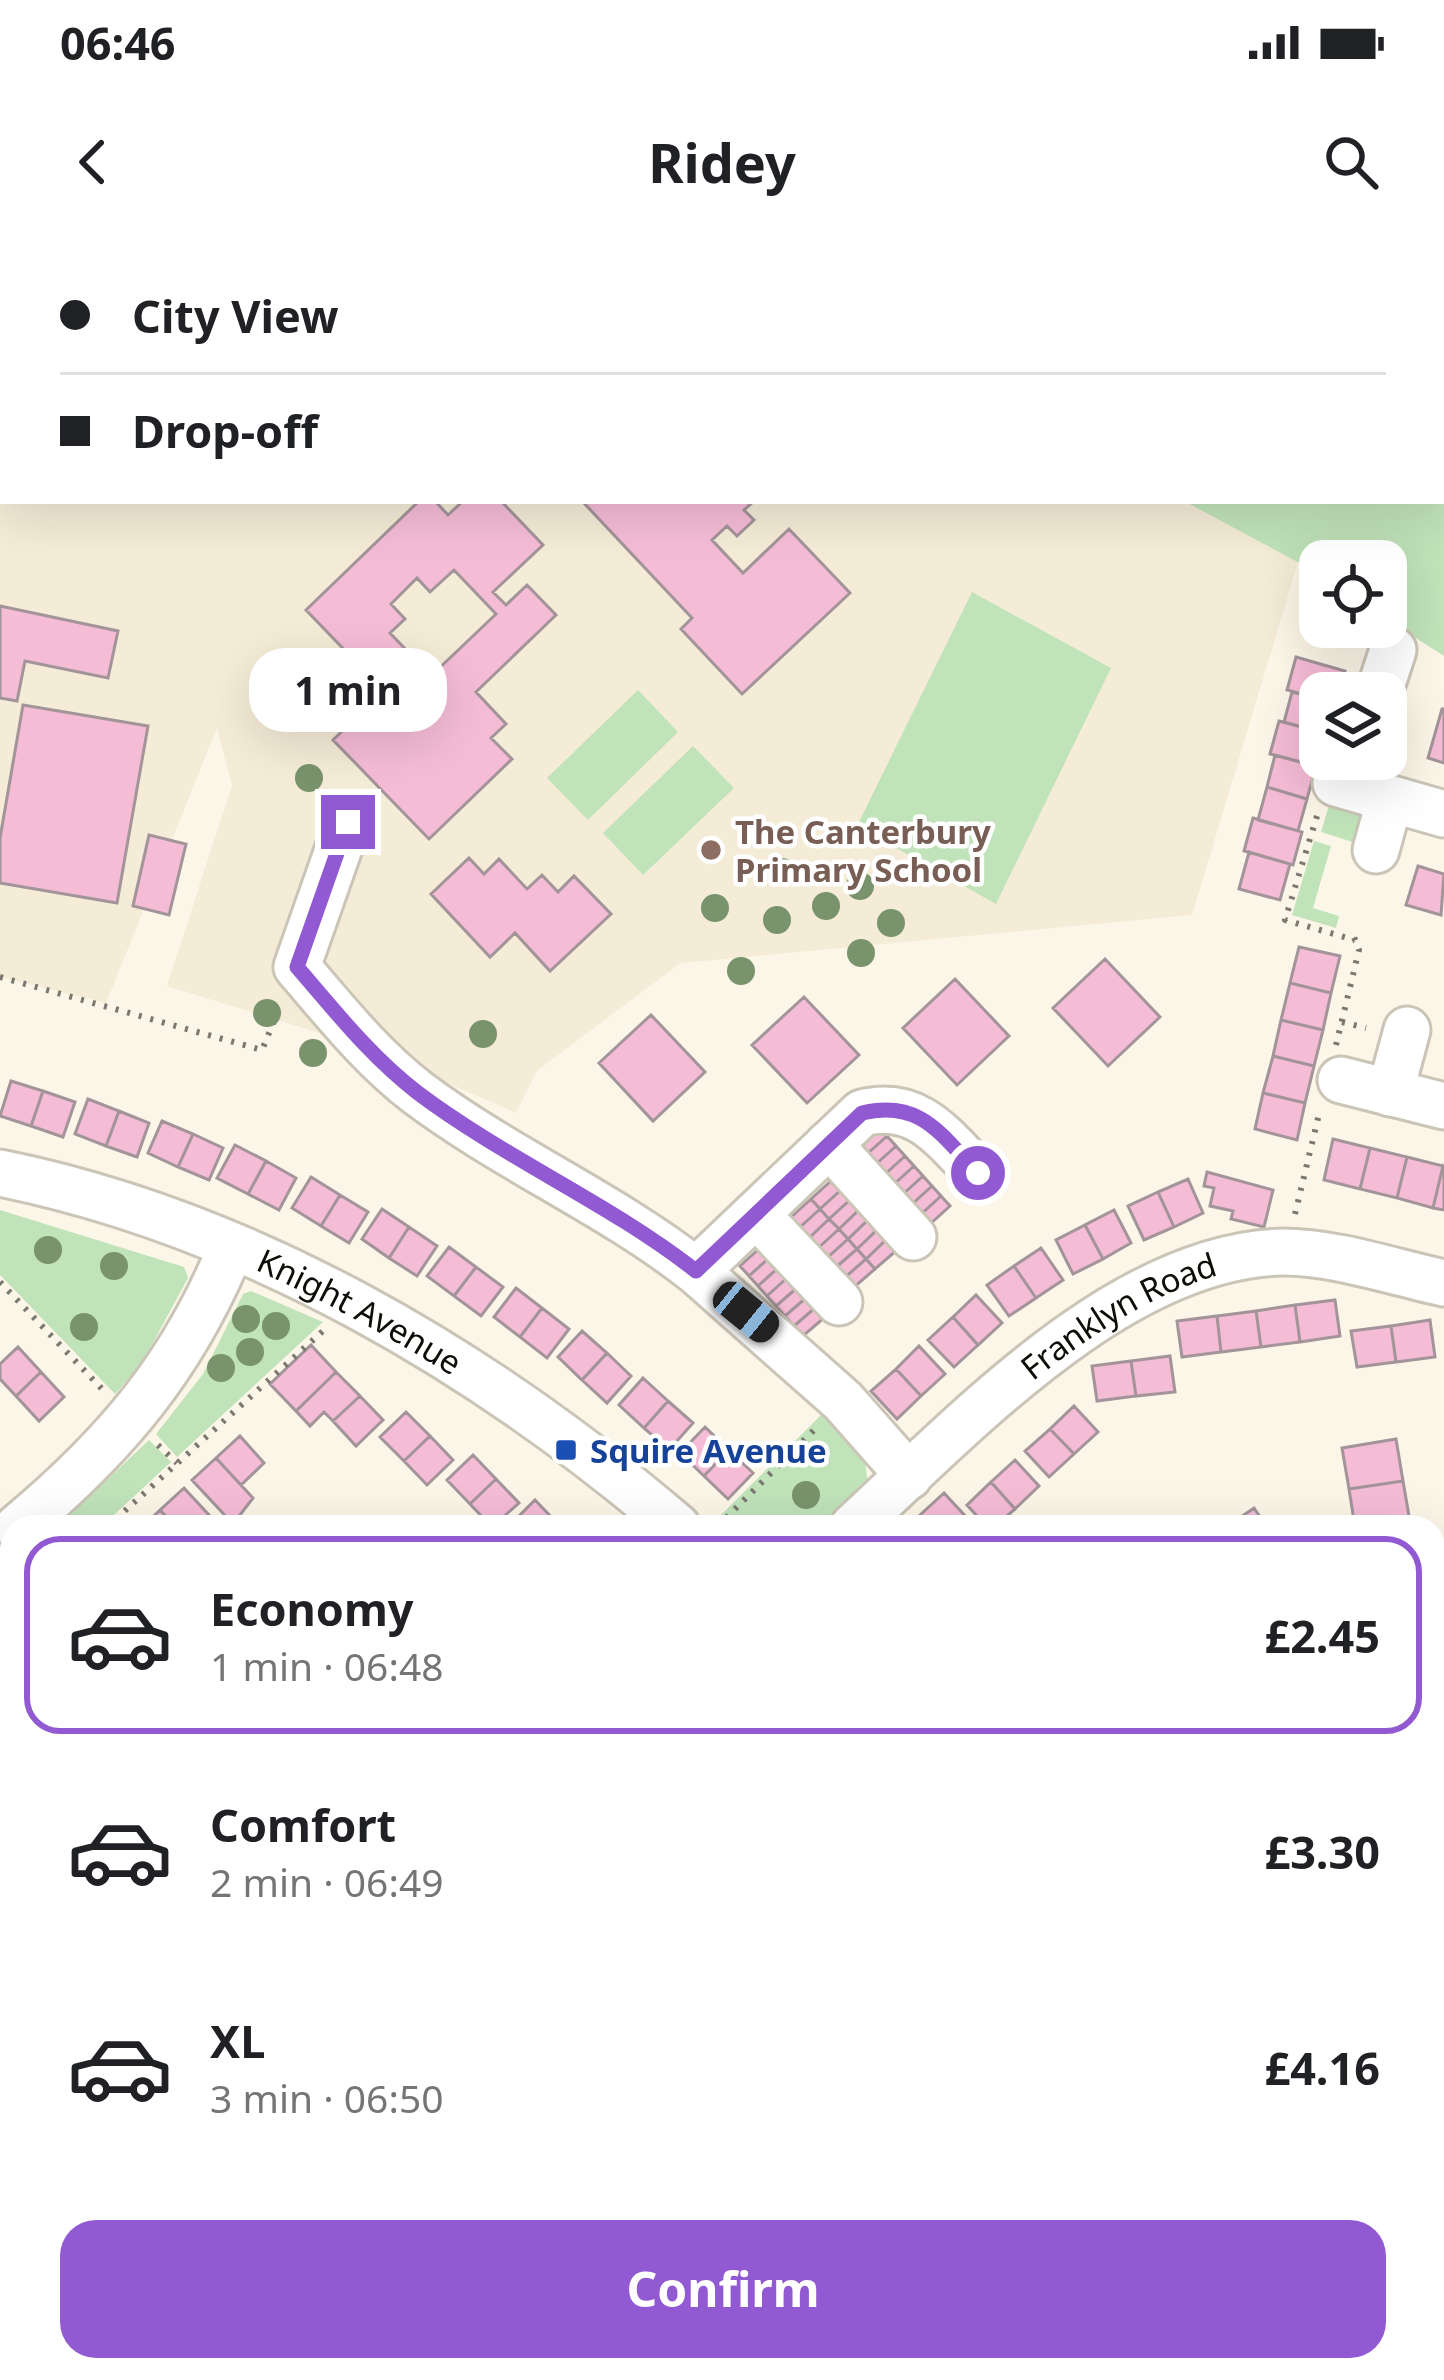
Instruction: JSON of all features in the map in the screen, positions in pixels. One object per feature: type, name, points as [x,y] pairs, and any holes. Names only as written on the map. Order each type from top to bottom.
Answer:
[{"type":"street","points":[[1386,672],[1393,650]]},
{"type":"street","points":[[1351,786],[1444,814]]},
{"type":"street","points":[[1351,786],[1376,850]]},
{"type":"street","points":[[348,822],[297,967],[356,1036],[417,1092],[653,1237],[696,1271],[843,1401],[909,1476]]},
{"type":"street","points":[[1390,1093],[1406,1030]]},
{"type":"street","points":[[1341,1080],[1444,1106]]},
{"type":"street","points":[[696,1271],[862,1113],[902,1108],[975,1157]]},
{"type":"street","points":[[829,1144],[914,1238]]},
{"type":"street","name":"Knight Avenue","points":[[0,1173],[96,1192],[354,1304],[443,1353],[530,1411],[662,1515]]},
{"type":"street","points":[[756,1214],[838,1302]]},
{"type":"street","points":[[30,1515],[160,1385],[205,1312],[231,1248]]},
{"type":"street","name":"Franklyn Road","points":[[866,1515],[1068,1337],[1143,1293],[1216,1265],[1286,1252],[1444,1282]]},
{"type":"path","points":[[1351,786],[1285,920],[1355,940]]},
{"type":"path","points":[[0,977],[262,1049],[297,967]]},
{"type":"path","points":[[0,1282],[177,1463]]},
{"type":"path","points":[[120,1515],[354,1304]]},
{"type":"path","points":[[729,1515],[843,1401]]},
{"type":"shaded area","name":"The Canterbury Primary School","points":[[0,504],[1190,504],[1299,559],[1192,915],[681,963],[537,1071],[516,1113],[368,1048],[167,986],[232,785],[217,728],[106,1003],[0,977]]},
{"type":"green space","points":[[1190,504],[1444,504],[1444,656],[1407,632],[1407,540],[1299,540],[1299,563]]},
{"type":"green space","points":[[972,592],[1111,668],[996,904],[857,826]]},
{"type":"green space","points":[[638,690],[678,732],[588,820],[547,778]]},
{"type":"green space","points":[[693,746],[734,788],[643,875],[603,833]]},
{"type":"green space","points":[[1332,795],[1359,813],[1362,845],[1321,832]]},
{"type":"green space","points":[[1314,841],[1331,846],[1313,908],[1339,916],[1336,928],[1292,915]]},
{"type":"green space","points":[[0,1210],[184,1267],[188,1278],[142,1363],[115,1394],[0,1275]]},
{"type":"green space","points":[[251,1291],[323,1322],[177,1457],[156,1434],[203,1374],[243,1294]]},
{"type":"green space","points":[[830,1406],[873,1455],[865,1462],[868,1483],[832,1515],[721,1515]]},
{"type":"green space","points":[[149,1440],[171,1462],[114,1515],[70,1515]]},
{"type":"building","points":[[416,504],[438,504],[448,515],[460,504],[504,504],[543,545],[493,592],[506,605],[527,585],[556,615],[476,692],[506,724],[491,738],[512,759],[429,839],[333,740],[367,707],[339,677],[356,662],[306,610]],"holes":[[[454,570],[496,614],[431,676],[390,633],[405,619],[391,604],[417,578],[430,592]]]},
{"type":"building","points":[[585,504],[751,504],[744,510],[754,520],[737,536],[727,526],[712,540],[743,573],[789,529],[850,593],[742,694],[681,629],[692,618]]},
{"type":"building","points":[[0,606],[118,631],[108,678],[25,661],[17,701],[0,698]]},
{"type":"building","points":[[1296,657],[1345,671],[1299,672],[1299,693],[1287,690]]},
{"type":"building","points":[[1292,692],[1299,694],[1299,726],[1284,722]]},
{"type":"building","points":[[23,705],[148,726],[117,903],[0,883],[0,838]]},
{"type":"building","points":[[1444,709],[1444,763],[1428,758]]},
{"type":"building","points":[[1279,721],[1299,726],[1299,762],[1270,754]]},
{"type":"building","points":[[1275,755],[1299,761],[1299,780],[1312,780],[1307,799],[1267,787]]},
{"type":"building","points":[[1267,787],[1307,799],[1298,831],[1258,820]]},
{"type":"building","points":[[1253,818],[1302,832],[1293,865],[1244,851]]},
{"type":"building","points":[[149,835],[186,844],[169,915],[133,906]]},
{"type":"building","points":[[1249,852],[1290,864],[1280,900],[1239,889]]},
{"type":"building","points":[[469,858],[484,874],[499,859],[527,889],[542,875],[558,892],[574,876],[611,914],[550,971],[515,933],[490,957],[431,894]]},
{"type":"building","points":[[1418,866],[1444,874],[1441,915],[1406,905]]},
{"type":"building","points":[[1299,947],[1340,956],[1331,993],[1290,983]]},
{"type":"building","points":[[1105,959],[1160,1017],[1108,1066],[1053,1008]]},
{"type":"building","points":[[955,979],[1009,1036],[957,1085],[903,1028]]},
{"type":"building","points":[[1290,983],[1331,993],[1323,1030],[1281,1020]]},
{"type":"building","points":[[804,997],[859,1055],[807,1103],[752,1045]]},
{"type":"building","points":[[651,1015],[705,1072],[653,1121],[599,1063]]},
{"type":"building","points":[[1281,1020],[1323,1030],[1314,1066],[1273,1056]]},
{"type":"building","points":[[1273,1056],[1314,1066],[1305,1103],[1263,1093]]},
{"type":"building","points":[[11,1081],[43,1091],[31,1126],[0,1116]]},
{"type":"building","points":[[43,1091],[75,1102],[63,1137],[31,1126]]},
{"type":"building","points":[[1263,1093],[1305,1103],[1297,1140],[1255,1129]]},
{"type":"building","points":[[88,1099],[119,1111],[106,1146],[75,1134]]},
{"type":"building","points":[[119,1111],[149,1123],[137,1157],[106,1146]]},
{"type":"building","points":[[162,1121],[193,1134],[178,1167],[148,1153]]},
{"type":"building","points":[[878,1126],[887,1136],[865,1156],[856,1146]]},
{"type":"building","points":[[193,1134],[223,1148],[209,1180],[178,1167]]},
{"type":"building","points":[[887,1136],[896,1146],[874,1166],[865,1156]]},
{"type":"building","points":[[1333,1139],[1370,1148],[1360,1189],[1324,1180]]},
{"type":"building","points":[[235,1145],[266,1161],[248,1194],[217,1178]]},
{"type":"building","points":[[896,1146],[905,1156],[883,1176],[874,1166]]},
{"type":"building","points":[[1370,1148],[1407,1157],[1397,1198],[1360,1189]]},
{"type":"building","points":[[905,1156],[914,1166],[892,1186],[883,1176]]},
{"type":"building","points":[[1407,1157],[1443,1166],[1433,1208],[1397,1198]]},
{"type":"building","points":[[266,1161],[296,1178],[279,1210],[248,1194]]},
{"type":"building","points":[[914,1166],[923,1176],[901,1196],[892,1186]]},
{"type":"building","points":[[1444,1167],[1444,1210],[1433,1208]]},
{"type":"building","points":[[1207,1172],[1273,1190],[1264,1227],[1231,1219],[1233,1211],[1210,1206],[1214,1188],[1204,1186]]},
{"type":"building","points":[[923,1176],[932,1186],[910,1206],[901,1196]]},
{"type":"building","points":[[311,1177],[340,1195],[321,1226],[292,1208]]},
{"type":"building","points":[[833,1179],[842,1189],[820,1209],[811,1199]]},
{"type":"building","points":[[1188,1179],[1203,1213],[1174,1227],[1158,1192]]},
{"type":"building","points":[[932,1186],[941,1196],[919,1216],[910,1206]]},
{"type":"building","points":[[842,1189],[851,1199],[829,1219],[820,1209]]},
{"type":"building","points":[[1158,1192],[1174,1227],[1144,1240],[1128,1206]]},
{"type":"building","points":[[340,1195],[368,1212],[349,1243],[321,1226]]},
{"type":"building","points":[[941,1196],[950,1206],[928,1226],[919,1216]]},
{"type":"building","points":[[811,1199],[820,1209],[798,1229],[789,1219]]},
{"type":"building","points":[[851,1199],[860,1209],[839,1229],[829,1219]]},
{"type":"building","points":[[382,1209],[409,1227],[389,1258],[362,1239]]},
{"type":"building","points":[[820,1209],[829,1219],[808,1239],[798,1229]]},
{"type":"building","points":[[860,1209],[869,1219],[848,1239],[839,1229]]},
{"type":"building","points":[[1114,1210],[1131,1243],[1103,1259],[1085,1225]]},
{"type":"building","points":[[829,1219],[839,1229],[817,1249],[808,1239]]},
{"type":"building","points":[[869,1219],[878,1229],[857,1249],[848,1239]]},
{"type":"building","points":[[1085,1225],[1103,1259],[1073,1274],[1056,1240]]},
{"type":"building","points":[[409,1227],[437,1246],[417,1276],[389,1258]]},
{"type":"building","points":[[839,1229],[848,1239],[826,1259],[817,1249]]},
{"type":"building","points":[[878,1229],[887,1239],[866,1259],[857,1249]]},
{"type":"building","points":[[848,1239],[857,1249],[834,1269],[826,1259]]},
{"type":"building","points":[[887,1239],[897,1250],[875,1269],[866,1259]]},
{"type":"building","points":[[449,1247],[476,1267],[454,1296],[427,1276]]},
{"type":"building","points":[[761,1247],[770,1257],[749,1276],[740,1266]]},
{"type":"building","points":[[1041,1248],[1063,1280],[1036,1298],[1014,1266]]},
{"type":"building","points":[[857,1249],[866,1259],[843,1279],[834,1269]]},
{"type":"building","points":[[770,1257],[779,1267],[758,1286],[749,1276]]},
{"type":"building","points":[[866,1259],[875,1269],[852,1289],[843,1279]]},
{"type":"building","points":[[1014,1266],[1036,1298],[1009,1316],[987,1285]]},
{"type":"building","points":[[476,1267],[503,1287],[481,1316],[454,1296]]},
{"type":"building","points":[[779,1267],[788,1277],[767,1296],[758,1286]]},
{"type":"building","points":[[788,1277],[798,1287],[776,1306],[767,1296]]},
{"type":"building","points":[[798,1287],[807,1297],[785,1316],[776,1306]]},
{"type":"building","points":[[516,1288],[542,1308],[520,1337],[494,1317]]},
{"type":"building","points":[[976,1295],[1002,1323],[978,1345],[953,1317]]},
{"type":"building","points":[[807,1297],[816,1307],[794,1326],[785,1316]]},
{"type":"building","points":[[1335,1300],[1340,1336],[1300,1342],[1295,1305]]},
{"type":"building","points":[[1295,1305],[1300,1342],[1261,1347],[1256,1311]]},
{"type":"building","points":[[816,1307],[825,1317],[803,1336],[794,1326]]},
{"type":"building","points":[[542,1308],[569,1329],[547,1358],[520,1337]]},
{"type":"building","points":[[1256,1311],[1261,1347],[1221,1352],[1217,1316]]},
{"type":"building","points":[[1217,1316],[1221,1352],[1182,1357],[1177,1321]]},
{"type":"building","points":[[953,1317],[978,1345],[954,1367],[928,1340]]},
{"type":"building","points":[[1430,1320],[1435,1357],[1396,1362],[1391,1326]]},
{"type":"building","points":[[1391,1326],[1396,1362],[1357,1367],[1351,1331]]},
{"type":"building","points":[[582,1331],[607,1353],[582,1380],[558,1357]]},
{"type":"building","points":[[311,1345],[336,1372],[296,1411],[270,1384]]},
{"type":"building","points":[[919,1346],[945,1374],[921,1396],[896,1369]]},
{"type":"building","points":[[18,1347],[41,1372],[16,1396],[0,1379],[0,1364]]},
{"type":"building","points":[[607,1353],[631,1376],[607,1403],[582,1380]]},
{"type":"building","points":[[1170,1356],[1175,1392],[1136,1396],[1131,1361]]},
{"type":"building","points":[[1131,1361],[1136,1396],[1097,1401],[1092,1366]]},
{"type":"building","points":[[896,1369],[921,1396],[897,1419],[871,1391]]},
{"type":"building","points":[[41,1372],[64,1397],[39,1421],[16,1396]]},
{"type":"building","points":[[336,1372],[360,1396],[333,1421],[324,1412],[310,1426],[296,1411]]},
{"type":"building","points":[[643,1378],[668,1401],[644,1428],[619,1405]]},
{"type":"building","points":[[360,1396],[383,1420],[356,1446],[333,1421]]},
{"type":"building","points":[[668,1401],[693,1423],[669,1450],[644,1428]]},
{"type":"building","points":[[1074,1406],[1098,1432],[1074,1454],[1050,1429]]},
{"type":"building","points":[[406,1412],[430,1436],[404,1461],[380,1437]]},
{"type":"building","points":[[705,1427],[729,1450],[704,1476],[680,1453]]},
{"type":"building","points":[[1050,1429],[1074,1454],[1049,1477],[1025,1451]]},
{"type":"building","points":[[240,1436],[264,1463],[241,1485],[216,1458]]},
{"type":"building","points":[[430,1436],[453,1460],[427,1485],[404,1461]]},
{"type":"building","points":[[1396,1439],[1403,1481],[1349,1489],[1342,1448]]},
{"type":"building","points":[[729,1450],[753,1473],[728,1499],[704,1476]]},
{"type":"building","points":[[473,1455],[496,1479],[470,1504],[447,1480]]},
{"type":"building","points":[[216,1458],[253,1498],[240,1515],[225,1515],[192,1480]]},
{"type":"building","points":[[1015,1460],[1039,1486],[1015,1509],[991,1482]]},
{"type":"building","points":[[496,1479],[519,1503],[506,1515],[481,1515],[470,1504]]},
{"type":"building","points":[[1403,1481],[1409,1515],[1353,1515],[1349,1489]]},
{"type":"building","points":[[991,1482],[1015,1509],[1008,1515],[976,1515],[967,1505]]},
{"type":"building","points":[[184,1488],[209,1515],[165,1515],[160,1510]]},
{"type":"building","points":[[944,1493],[964,1515],[920,1515]]},
{"type":"building","points":[[535,1500],[549,1515],[520,1515]]},
{"type":"place","name":"The Canterbury Primary School","points":[[711,850]]},
{"type":"place","name":"Squire Avenue","points":[[566,1450]]},
{"type":"route","points":[[348,822],[297,967],[356,1036],[417,1092],[653,1237],[696,1271],[862,1113],[902,1108],[914,1113],[978,1173]]}]
